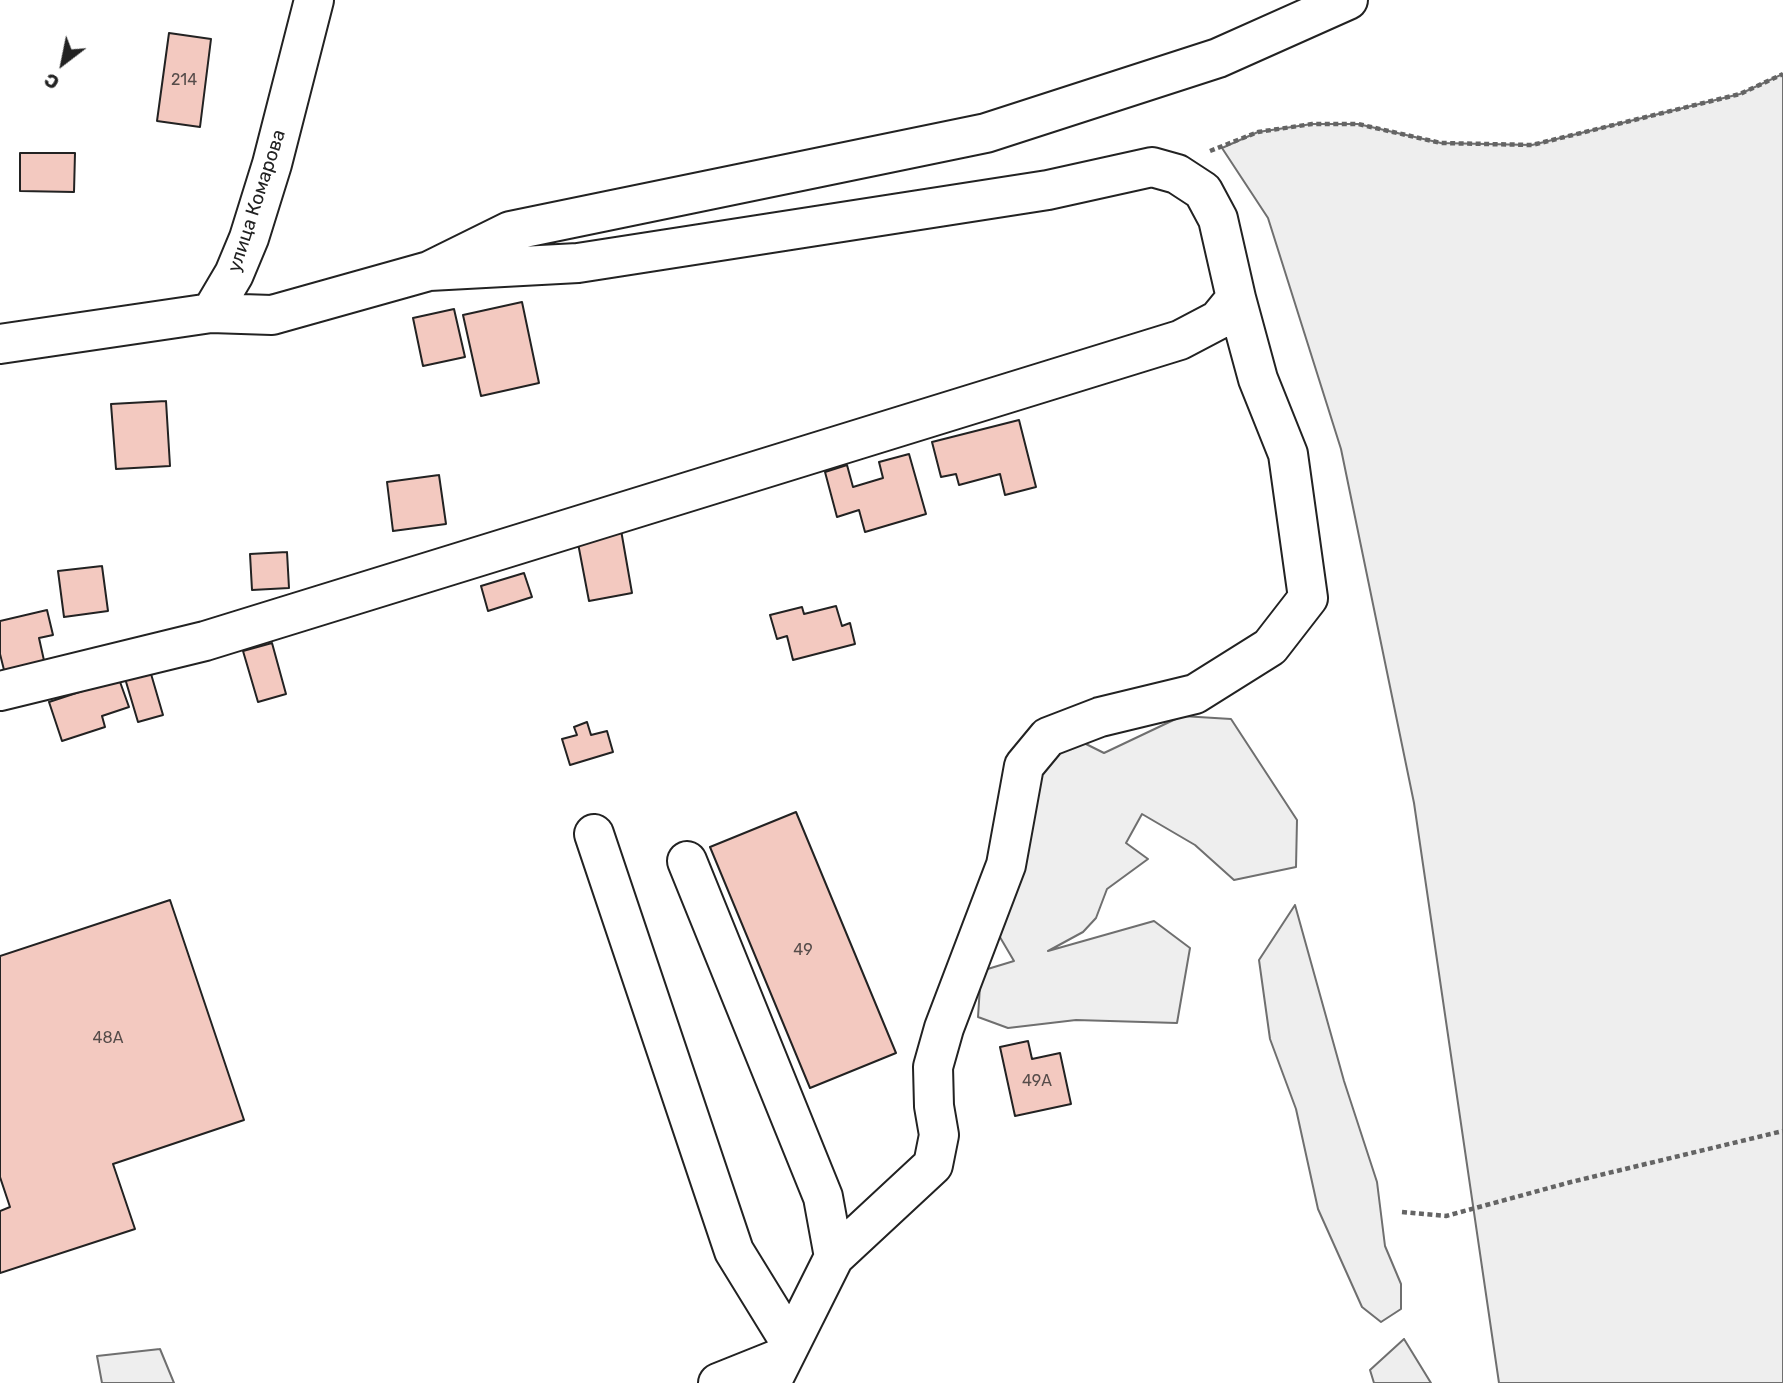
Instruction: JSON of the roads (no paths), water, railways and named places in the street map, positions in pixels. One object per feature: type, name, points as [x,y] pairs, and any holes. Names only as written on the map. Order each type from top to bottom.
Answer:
[{"type":"street","name":"улица Комарова","points":[[211,313],[234,275],[249,238],[272,164],[314,0]]},
{"type":"street","points":[[0,344],[211,313],[272,315],[429,271],[510,231],[986,133],[1218,58],[1348,0]]},
{"type":"street","points":[[429,271],[578,263],[1048,190],[1152,167],[1177,174],[1203,191],[1218,219],[1258,379],[1288,454],[1308,598],[1270,647],[1195,694],[1100,718],[1048,737],[1024,766],[1006,865],[944,1028],[933,1067],[934,1106],[939,1135],[933,1166],[834,1256],[781,1361],[718,1383]]},
{"type":"street","points":[[0,691],[205,640],[1180,340],[1218,320],[1236,298]]},
{"type":"street","points":[[594,834],[734,1251],[781,1361]]},
{"type":"street","points":[[687,861],[823,1197],[834,1256]]}]
